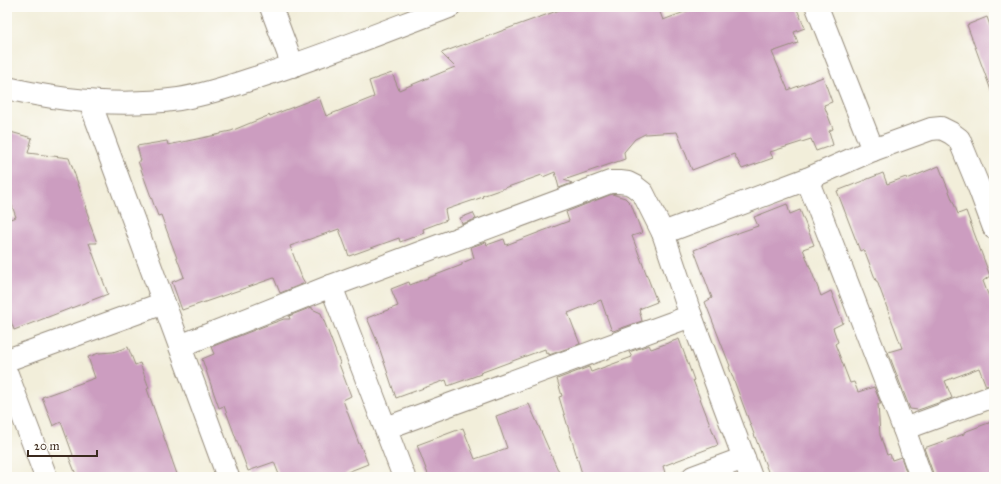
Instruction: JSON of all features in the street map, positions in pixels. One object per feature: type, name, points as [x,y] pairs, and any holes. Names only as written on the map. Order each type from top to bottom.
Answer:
[{"type":"street","points":[[271,7],[292,66]]},
{"type":"street","points":[[7,88],[28,93],[90,102],[151,102],[180,99],[208,93],[292,66],[449,7]]},
{"type":"street","points":[[817,7],[873,150]]},
{"type":"street","points":[[90,102],[228,477]]},
{"type":"street","points":[[663,233],[807,178],[873,150],[932,129],[942,128],[959,140],[987,187],[994,228]]},
{"type":"street","points":[[807,178],[904,429],[921,477]]},
{"type":"street","points":[[180,346],[331,286],[610,182],[628,183],[643,193],[663,233],[691,316],[748,467],[693,477]]},
{"type":"street","points":[[331,286],[404,477]]},
{"type":"street","points":[[7,360],[164,303]]},
{"type":"street","points":[[386,428],[691,316]]},
{"type":"street","points":[[7,374],[46,477]]},
{"type":"street","points":[[904,429],[994,396]]},
{"type":"building","points":[[568,7],[658,7],[663,20],[698,7],[796,7],[805,28],[794,32],[798,43],[772,52],[788,90],[823,77],[832,102],[824,105],[833,129],[829,131],[833,145],[816,151],[811,139],[770,152],[773,158],[742,169],[734,154],[692,170],[677,132],[645,134],[635,139],[624,152],[625,159],[564,180],[572,183],[559,188],[555,172],[543,177],[542,175],[445,210],[447,220],[423,229],[424,233],[400,242],[399,238],[349,256],[339,229],[290,246],[305,283],[280,293],[274,278],[182,310],[172,282],[184,277],[161,215],[158,216],[138,161],[141,161],[137,146],[167,141],[168,145],[221,134],[319,97],[326,116],[374,97],[369,81],[392,73],[399,90],[455,67],[441,53]]},
{"type":"building","points":[[987,17],[994,37],[994,93],[992,93],[967,25]]},
{"type":"building","points":[[7,131],[32,138],[28,153],[69,158],[97,243],[89,243],[108,294],[14,330],[7,310],[7,220],[16,217],[7,192]]},
{"type":"building","points":[[939,166],[958,214],[966,211],[990,276],[983,281],[994,310],[994,384],[986,386],[979,368],[945,381],[952,398],[918,410],[910,409],[888,352],[902,348],[864,249],[860,251],[837,191],[883,173],[887,184],[906,177],[907,179]]},
{"type":"building","points":[[612,194],[625,198],[631,204],[642,233],[632,236],[657,302],[639,309],[642,321],[613,331],[601,300],[568,313],[580,344],[549,355],[549,353],[546,354],[545,349],[448,386],[446,380],[396,398],[377,341],[367,318],[398,306],[391,289],[409,282],[410,285],[462,265],[462,263],[474,258],[471,247],[486,242],[487,245],[504,239],[506,245],[569,221],[566,212]]},
{"type":"building","points":[[787,204],[790,214],[800,210],[814,245],[803,249],[821,296],[831,291],[843,323],[833,328],[838,342],[835,344],[850,383],[854,382],[858,392],[874,387],[881,404],[878,404],[880,435],[887,455],[890,454],[892,460],[901,457],[908,477],[770,477],[705,302],[712,298],[694,250],[758,226],[754,217]]},
{"type":"building","points":[[473,213],[476,219],[462,224],[460,218]]},
{"type":"building","points":[[312,307],[312,309],[321,313],[340,363],[339,364],[351,396],[343,400],[368,464],[345,473],[346,477],[280,477],[274,462],[248,471],[224,406],[219,408],[202,359],[214,354],[211,347],[284,319],[290,319],[289,316]]},
{"type":"building","points":[[679,339],[718,445],[663,466],[665,473],[654,477],[583,477],[559,397],[562,396],[557,379],[589,367],[591,372],[632,357],[629,352],[649,345],[651,349]]},
{"type":"building","points":[[128,347],[135,365],[140,363],[149,388],[147,389],[178,477],[77,477],[69,457],[73,455],[61,422],[53,426],[42,397],[95,378],[88,357],[99,353],[113,352]]},
{"type":"building","points":[[529,404],[561,477],[429,477],[417,445],[463,428],[475,459],[507,448],[496,416]]},
{"type":"building","points":[[994,421],[994,477],[933,477],[924,448],[964,434],[964,432]]}]
